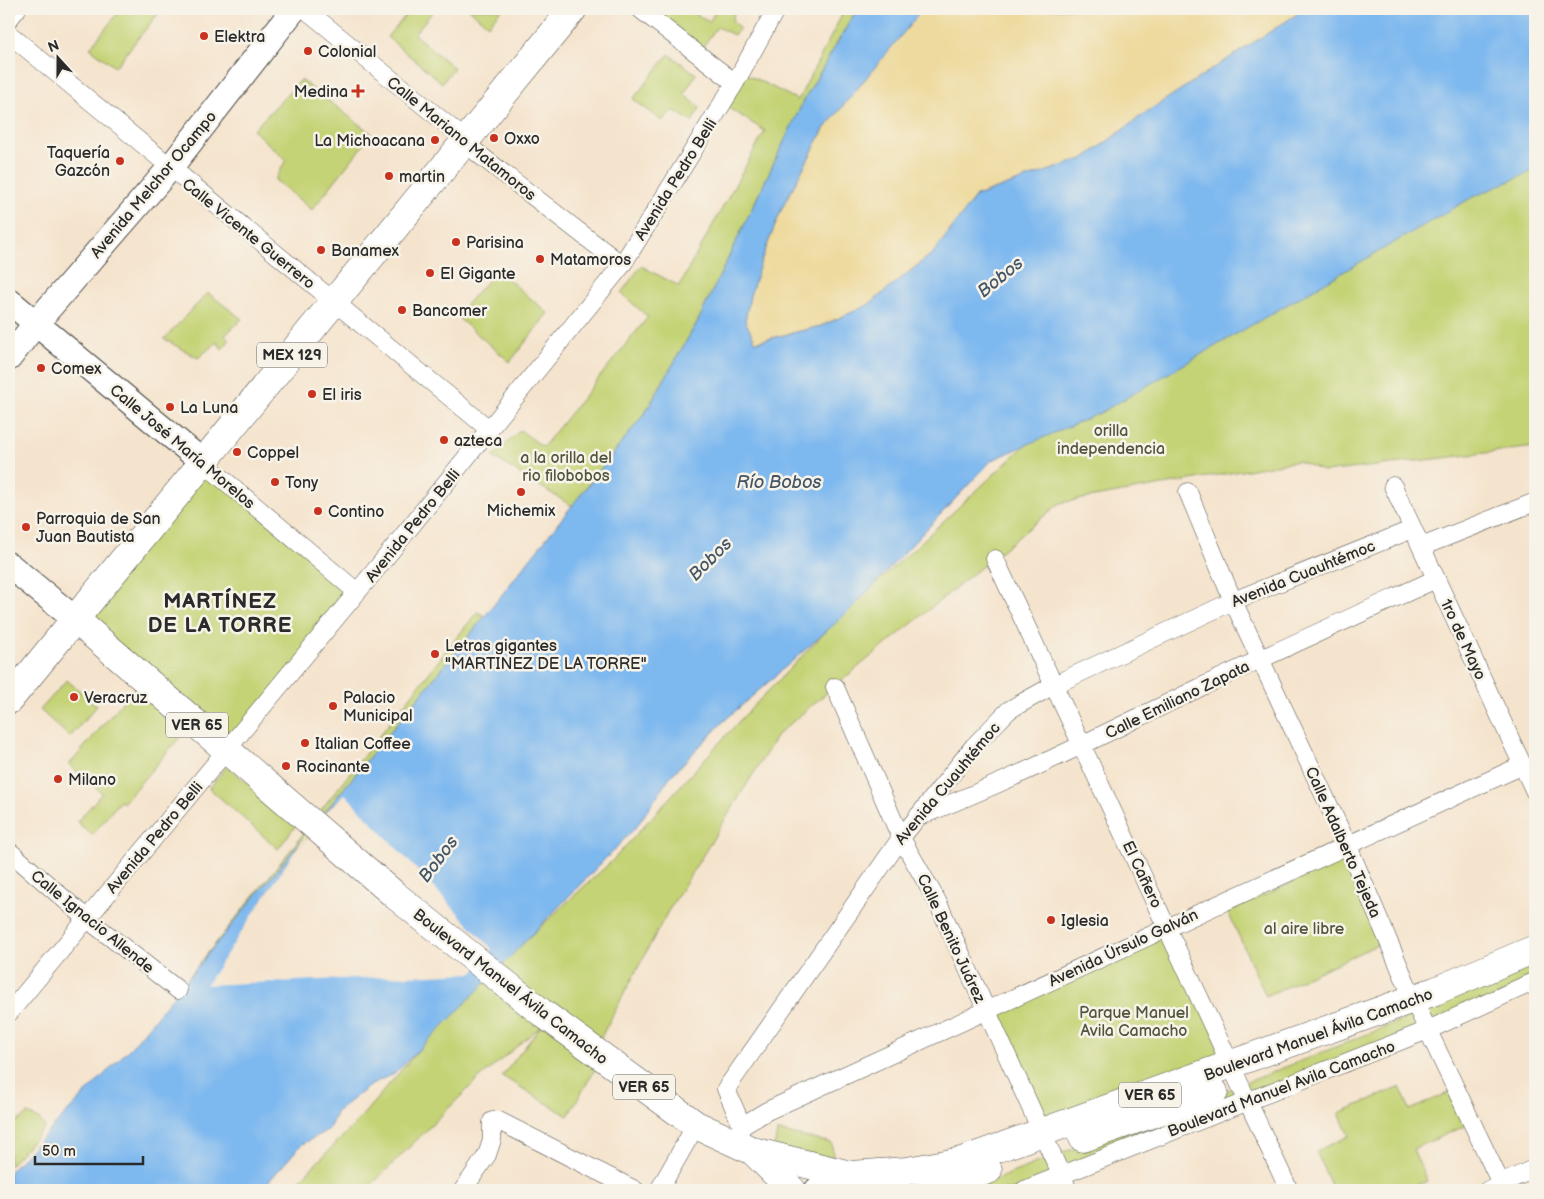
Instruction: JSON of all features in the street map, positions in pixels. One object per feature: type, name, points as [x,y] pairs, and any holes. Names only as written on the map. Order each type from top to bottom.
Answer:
[{"type":"main road","name":"MEX 129","points":[[9,700],[573,9]]},
{"type":"main road","name":"VER 65","points":[[76,620],[227,751]]},
{"type":"main road","name":"Boulevard Manuel Ávila Camacho","points":[[227,751],[317,830],[541,1012],[696,1125],[744,1140],[858,1182],[962,1161],[1140,1120],[1421,1014],[1535,964]]},
{"type":"main road","name":"Boulevard Manuel Ávila Camacho","points":[[1421,1014],[1535,949]]},
{"type":"main road","points":[[744,1140],[792,1190]]},
{"type":"main road","name":"Boulevard Manuel Ávila Camacho","points":[[930,1190],[1045,1142]]},
{"type":"street","points":[[9,19],[17,9]]},
{"type":"street","name":"Avenida Melchor Ocampo","points":[[9,358],[36,323],[170,168],[294,9]]},
{"type":"street","name":"Calle Mariano Matamoros","points":[[304,9],[466,140],[472,149],[622,265]]},
{"type":"street","points":[[640,9],[735,83]]},
{"type":"street","name":"Avenida Pedro Belli","points":[[9,1013],[86,918],[227,751],[490,430],[622,265],[735,83],[776,9]]},
{"type":"street","name":"Calle Vicente Guerrero","points":[[9,34],[490,430]]},
{"type":"street","name":"Calle José María Morelos","points":[[9,301],[357,592]]},
{"type":"street","name":"1ro de Mayo","points":[[1393,486],[1535,792]]},
{"type":"street","name":"Calle Adalberto Tejeda","points":[[1188,492],[1234,601],[1347,844],[1498,1188]]},
{"type":"street","points":[[1420,547],[1535,502]]},
{"type":"street","name":"Avenida Cuauhtémoc","points":[[744,1140],[726,1089],[901,838],[974,746],[1009,710],[1054,685],[1234,601],[1413,529]]},
{"type":"street","name":"El Cañero","points":[[995,559],[1289,1190]]},
{"type":"street","points":[[9,565],[76,620]]},
{"type":"street","name":"Calle Emiliano Zapata","points":[[917,817],[949,805],[1082,745],[1260,659],[1436,579]]},
{"type":"street","name":"Calle Benito Juárez","points":[[835,687],[901,838],[937,901],[1068,1190]]},
{"type":"street","name":"Avenida Úrsulo Galván","points":[[744,1140],[767,1111],[1523,765]]},
{"type":"street","name":"Calle Ignacio Allende","points":[[9,850],[86,918],[178,990]]},
{"type":"street","points":[[1421,1014],[1535,981]]},
{"type":"street","name":"Boulevard Manuel Avila Camacho","points":[[1024,1190],[1061,1174],[1240,1083]]},
{"type":"street","points":[[463,1190],[487,1155],[492,1140],[492,1121],[498,1121],[635,1190]]},
{"type":"street","points":[[659,1190],[696,1125]]},
{"type":"street","points":[[1498,1188],[1535,1168]]},
{"type":"street","points":[[816,1190],[829,1180],[858,1182]]},
{"type":"green space","points":[[121,9],[162,9],[115,67],[90,48]]},
{"type":"green space","points":[[411,9],[435,9],[414,34],[454,68],[442,83],[387,37]]},
{"type":"green space","points":[[469,9],[502,9],[488,25]]},
{"type":"green space","points":[[658,9],[694,9],[693,12],[709,22],[717,9],[735,9],[732,21],[740,29],[734,35],[717,27],[699,52],[654,20]]},
{"type":"green space","name":"a la orilla del rio filobobos","points":[[845,9],[857,9],[804,100],[699,319],[645,413],[572,506],[493,457],[520,430],[543,447],[648,317],[621,293],[641,266],[679,286],[765,131],[727,107],[746,74],[798,100]]},
{"type":"green space","points":[[669,54],[696,74],[684,94],[700,108],[692,122],[673,110],[662,121],[633,99]]},
{"type":"green space","points":[[301,80],[372,134],[312,210],[275,180],[286,160],[253,130]]},
{"type":"green space","name":"orilla independencia","points":[[1535,80],[1535,447],[1325,472],[1298,461],[1060,503],[778,734],[667,913],[600,1039],[564,1007],[544,1023],[598,1064],[568,1116],[502,1076],[542,1025],[475,1082],[366,1190],[290,1190],[355,1124],[464,997],[613,860],[742,718],[839,618],[1099,377]]},
{"type":"green space","points":[[497,270],[548,313],[510,362],[456,316]]},
{"type":"green space","points":[[208,293],[242,319],[225,335],[229,341],[222,349],[217,342],[198,358],[164,339]]},
{"type":"green space","points":[[205,468],[356,592],[231,744],[79,620]]},
{"type":"green space","points":[[477,612],[485,616],[323,814],[317,815]]},
{"type":"green space","points":[[67,680],[97,706],[70,737],[40,710]]},
{"type":"green space","points":[[137,685],[188,728],[123,803],[120,801],[92,835],[77,822],[102,793],[69,765]]},
{"type":"green space","points":[[227,766],[297,824],[278,849],[209,788]]},
{"type":"green space","points":[[305,832],[309,836],[179,989]]},
{"type":"green space","name":"al aire libre","points":[[1343,859],[1381,943],[1266,996],[1228,912]]},
{"type":"green space","name":"Parque Manuel Avila Camacho","points":[[1167,928],[1227,1060],[1044,1129],[991,1017]]},
{"type":"green space","points":[[1535,964],[1535,981],[1249,1099],[1243,1084],[1420,1013]]},
{"type":"green space","points":[[1239,1086],[1245,1099],[1061,1173],[1054,1156]]},
{"type":"green space","points":[[1400,1087],[1410,1110],[1450,1092],[1465,1126],[1413,1149],[1427,1181],[1406,1190],[1333,1190],[1316,1151],[1349,1136],[1339,1113]]},
{"type":"green space","points":[[28,1114],[40,1120],[45,1127],[9,1166],[9,1127]]},
{"type":"green space","points":[[777,1131],[832,1143],[833,1158],[774,1149]]},
{"type":"green space","points":[[1051,1157],[1059,1174],[1024,1190],[970,1190]]},
{"type":"sand","points":[[916,9],[1305,9],[1148,111],[1085,158],[976,196],[934,252],[868,305],[821,326],[755,342],[745,321],[753,280],[782,208],[824,129],[902,32]]},
{"type":"water","name":"Río Bobos","points":[[857,9],[923,9],[824,129],[782,208],[761,261],[750,296],[745,321],[756,342],[821,326],[868,305],[934,252],[976,196],[1085,158],[1148,111],[1305,9],[1535,9],[1535,170],[1471,198],[1100,413],[992,460],[848,612],[724,721],[669,778],[637,826],[451,1018],[395,1073],[372,1084],[337,1111],[329,1129],[301,1145],[261,1190],[9,1190],[9,1172],[134,1044],[304,837],[216,971],[343,796],[323,814],[485,616],[645,413],[699,319],[804,100]]},
{"type":"pier","points":[[345,794],[492,949],[473,973],[206,985],[304,837],[306,835],[306,839],[273,889],[328,813],[322,816]]},
{"type":"place","name":"Elektra","points":[[204,36]]},
{"type":"place","name":"Colonial","points":[[308,51]]},
{"type":"place","name":"Medina","points":[[358,91]]},
{"type":"place","name":"Oxxo","points":[[494,138]]},
{"type":"place","name":"La Michoacana","points":[[435,140]]},
{"type":"place","name":"Taquería Gazcón","points":[[120,161]]},
{"type":"place","name":"martin","points":[[389,176]]},
{"type":"place","name":"Parisina","points":[[456,242]]},
{"type":"place","name":"Banamex","points":[[321,250]]},
{"type":"place","name":"Matamoros","points":[[540,259]]},
{"type":"place","name":"El Gigante","points":[[430,273]]},
{"type":"place","name":"Bancomer","points":[[402,310]]},
{"type":"place","name":"Comex","points":[[41,368]]},
{"type":"place","name":"El iris","points":[[312,394]]},
{"type":"place","name":"La Luna","points":[[170,407]]},
{"type":"place","name":"azteca","points":[[444,440]]},
{"type":"place","name":"Coppel","points":[[237,452]]},
{"type":"place","name":"Tony","points":[[275,482]]},
{"type":"place","name":"Michemix","points":[[521,492]]},
{"type":"place","name":"Contino","points":[[318,511]]},
{"type":"place","name":"Parroquia de San Juan Bautista","points":[[26,527]]},
{"type":"place","name":"Letras gigantes \"MARTINEZ DE LA TORRE\"","points":[[435,654]]},
{"type":"place","name":"Veracruz","points":[[74,697]]},
{"type":"place","name":"Palacio Municipal","points":[[333,706]]},
{"type":"place","name":"Italian Coffee","points":[[305,743]]},
{"type":"place","name":"Rocinante","points":[[286,766]]},
{"type":"place","name":"Milano","points":[[58,779]]},
{"type":"place","name":"Iglesia","points":[[1051,920]]},
{"type":"district","name":"MARTÍNEZ DE LA TORRE","points":[[220,613]]},
{"type":"water label","name":"Bobos","points":[[1000,277]]},
{"type":"water label","name":"Bobos","points":[[710,559]]},
{"type":"water label","name":"Bobos","points":[[438,859]]}]
